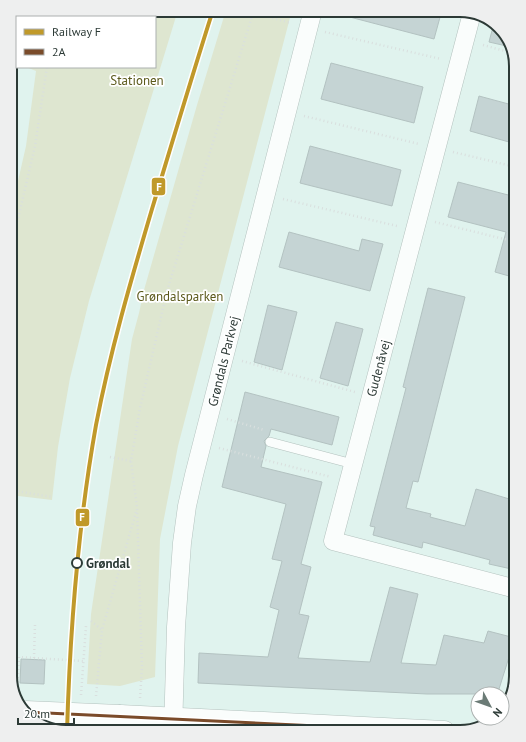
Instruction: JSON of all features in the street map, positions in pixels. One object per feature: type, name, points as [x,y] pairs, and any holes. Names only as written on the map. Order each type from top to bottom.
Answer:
[{"type":"street","name":"Grøndals Parkvej","points":[[174,717],[176,627],[182,542],[187,506],[287,107],[311,17]]},
{"type":"street","name":"Gudenåvej","points":[[471,19],[333,540],[509,587]]},
{"type":"street","points":[[32,712],[88,708],[129,716],[318,725]]},
{"type":"lane","points":[[270,442],[353,464]]},
{"type":"path","points":[[129,716],[142,668],[137,508],[131,461],[140,408],[167,291],[252,17]]},
{"type":"path","points":[[273,17],[288,22]]},
{"type":"path","points":[[309,28],[459,63]]},
{"type":"path","points":[[465,40],[506,51]]},
{"type":"path","points":[[17,223],[35,146],[47,68]]},
{"type":"path","points":[[287,107],[300,115],[509,165]]},
{"type":"path","points":[[298,203],[509,241]]},
{"type":"path","points":[[224,357],[371,396]]},
{"type":"path","points":[[239,423],[250,426]]},
{"type":"path","points":[[221,448],[348,482]]},
{"type":"path","points":[[110,457],[131,461]]},
{"type":"path","points":[[17,491],[52,497]]},
{"type":"path","points":[[88,708],[102,630],[137,508]]},
{"type":"path","points":[[91,621],[102,630]]},
{"type":"path","points":[[34,658],[35,624]]},
{"type":"path","points":[[86,626],[83,661],[88,708]]},
{"type":"path","points":[[17,683],[19,657],[83,661]]},
{"type":"green space","name":"Stationen","points":[[156,17],[176,17],[89,301],[70,378],[58,447],[52,500],[17,496],[17,185],[26,146],[36,71],[28,68],[156,68]]},
{"type":"green space","name":"Grøndalsparken","points":[[224,17],[290,17],[178,446],[160,539],[155,677],[120,686],[87,684],[91,614],[132,339],[144,290]]},
{"type":"building","points":[[350,17],[440,17],[434,39]]},
{"type":"building","points":[[492,29],[499,36],[504,45],[489,42]]},
{"type":"building","points":[[331,63],[423,87],[414,123],[321,99]]},
{"type":"building","points":[[479,96],[509,104],[509,142],[470,131]]},
{"type":"building","points":[[310,146],[401,170],[392,206],[300,183]]},
{"type":"building","points":[[458,182],[509,195],[509,276],[495,272],[506,232],[448,217]]},
{"type":"building","points":[[289,232],[359,251],[362,239],[383,244],[370,291],[279,267]]},
{"type":"building","points":[[428,288],[465,297],[418,482],[413,481],[406,508],[431,514],[430,517],[465,526],[476,489],[509,499],[509,568],[489,564],[490,560],[423,542],[422,548],[373,535],[375,527],[370,526],[406,388],[403,387]]},
{"type":"building","points":[[268,305],[297,312],[282,370],[254,362]]},
{"type":"building","points":[[336,322],[363,329],[348,386],[320,378]]},
{"type":"building","points":[[245,392],[339,417],[332,445],[271,429],[269,436],[264,441],[266,446],[261,467],[322,482],[301,564],[311,567],[299,614],[309,616],[298,658],[370,662],[390,587],[418,594],[401,663],[436,665],[444,635],[484,643],[488,631],[509,636],[509,657],[500,686],[470,686],[470,694],[427,694],[198,683],[199,653],[268,657],[279,610],[270,607],[282,561],[272,559],[286,504],[222,487]]},
{"type":"building","points":[[21,659],[45,660],[44,684],[20,683]]},
{"type":"rail line","name":"F","points":[[67,725],[70,655],[76,578],[84,501],[96,425],[114,343],[129,289],[211,17]]},
{"type":"transit line","name":"2A","points":[[33,712],[298,725]]},
{"type":"place","name":"Grøndal","points":[[77,563]]}]
